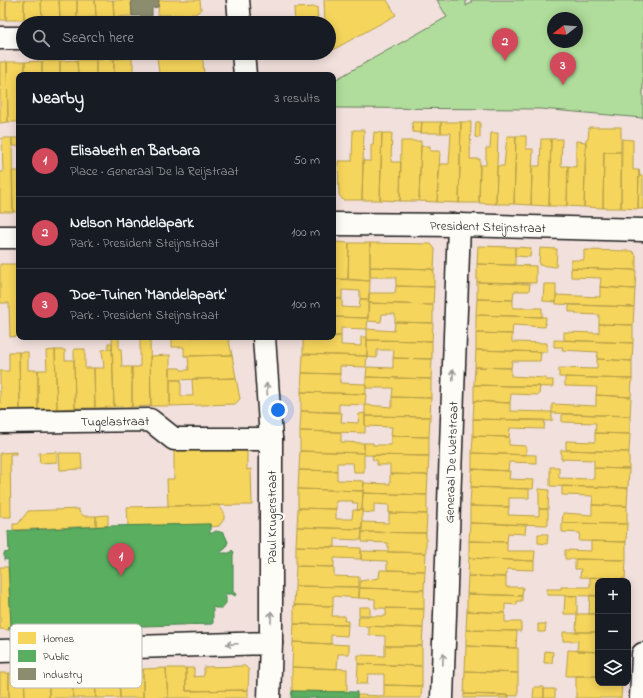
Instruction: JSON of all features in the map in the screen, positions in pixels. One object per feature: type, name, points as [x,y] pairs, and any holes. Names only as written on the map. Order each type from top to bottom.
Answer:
[{"type":"street","points":[[238,0],[239,16]]},
{"type":"street","points":[[0,38],[16,38]]},
{"type":"street","points":[[244,60],[245,72]]},
{"type":"street","name":"President Steijnstraat","points":[[336,224],[458,225],[643,230]]},
{"type":"street","name":"Generaal De Wetstraat","points":[[442,698],[458,225]]},
{"type":"street","points":[[0,237],[16,236]]},
{"type":"street","name":"Paul Krugerstraat","points":[[264,340],[271,439],[271,643],[269,698]]},
{"type":"street","name":"Tugelastraat","points":[[0,422],[150,420],[174,439],[271,439]]},
{"type":"street","points":[[142,647],[271,643]]},
{"type":"street","points":[[0,651],[10,651]]},
{"type":"street","points":[[641,698],[643,654]]},
{"type":"green space","points":[[437,0],[466,0],[466,6],[471,3],[471,0],[643,0],[643,118],[541,109],[336,108],[336,79],[447,17]]},
{"type":"building: Homes","points":[[0,0],[6,0],[6,20],[0,20]]},
{"type":"building: Homes","points":[[6,0],[24,0],[24,16],[16,16],[16,20],[6,20]]},
{"type":"building: Homes","points":[[24,0],[41,0],[42,16],[24,16]]},
{"type":"building: Homes","points":[[41,0],[59,0],[60,16],[42,16]]},
{"type":"building: Homes","points":[[59,0],[77,0],[77,16],[60,16]]},
{"type":"building: Homes","points":[[77,0],[95,0],[96,16],[77,16]]},
{"type":"building: Homes","points":[[95,0],[113,0],[114,16],[96,16]]},
{"type":"building: Homes","points":[[113,0],[131,0],[132,16],[114,16]]},
{"type":"building: Homes","points":[[159,0],[200,0],[201,10],[195,14],[158,15]]},
{"type":"building: Homes","points":[[324,0],[387,0],[396,15],[336,48],[336,16],[325,16]]},
{"type":"building: Homes","points":[[317,7],[318,16],[295,16],[294,8]]},
{"type":"building: Homes","points":[[77,60],[78,72],[60,72],[60,61]]},
{"type":"building: Homes","points":[[77,60],[96,60],[96,72],[78,72]]},
{"type":"building: Homes","points":[[96,60],[114,60],[114,72],[96,72]]},
{"type":"building: Homes","points":[[114,60],[132,60],[133,72],[114,72]]},
{"type":"building: Homes","points":[[157,60],[203,61],[204,72],[159,72]]},
{"type":"building: Homes","points":[[42,61],[42,72],[25,72],[25,62]]},
{"type":"building: Homes","points":[[42,61],[60,61],[60,72],[42,72]]},
{"type":"building: Homes","points":[[0,62],[7,62],[8,122],[0,123]]},
{"type":"building: Homes","points":[[7,62],[25,62],[25,72],[16,72],[16,122],[8,122]]},
{"type":"building: Homes","points":[[412,122],[422,122],[421,133],[413,132]]},
{"type":"building: Homes","points":[[422,122],[441,122],[441,133],[421,133]]},
{"type":"building: Homes","points":[[441,122],[461,122],[459,203],[437,202],[440,164],[449,164],[451,133],[441,133]]},
{"type":"building: Homes","points":[[461,122],[471,122],[470,159],[480,159],[479,203],[459,203]]},
{"type":"building: Homes","points":[[476,122],[480,122],[480,138],[475,137]]},
{"type":"building: Homes","points":[[589,127],[621,127],[621,152],[604,152],[603,208],[584,207],[586,139],[588,139]]},
{"type":"building: Homes","points":[[353,130],[364,130],[362,200],[343,200],[339,195],[338,161],[352,161]]},
{"type":"building: Homes","points":[[374,132],[382,133],[380,200],[362,200],[363,161],[371,161],[371,145],[373,145]]},
{"type":"building: Homes","points":[[382,133],[392,133],[391,162],[401,162],[400,201],[380,200]]},
{"type":"building: Homes","points":[[491,133],[498,133],[496,204],[479,203],[480,165],[486,165],[486,148],[490,148]]},
{"type":"building: Homes","points":[[507,136],[516,136],[514,204],[496,204],[497,166],[504,166]]},
{"type":"building: Homes","points":[[516,136],[526,136],[526,149],[533,149],[531,205],[514,204]]},
{"type":"building: Homes","points":[[2,138],[12,138],[13,212],[0,212],[0,172],[3,172]]},
{"type":"building: Homes","points":[[12,138],[16,138],[16,146],[12,146]]},
{"type":"building: Homes","points":[[541,139],[551,139],[549,206],[531,205],[532,166],[540,166]]},
{"type":"building: Homes","points":[[551,139],[562,139],[561,166],[568,166],[567,206],[549,206]]},
{"type":"building: Homes","points":[[622,139],[633,140],[633,170],[639,170],[638,209],[621,208]]},
{"type":"building: Homes","points":[[401,141],[421,141],[419,201],[400,201]]},
{"type":"building: Homes","points":[[576,141],[586,142],[584,207],[567,206],[568,166],[576,167]]},
{"type":"building: Homes","points":[[421,146],[430,146],[430,151],[440,151],[437,202],[419,201]]},
{"type":"building: Homes","points":[[604,152],[621,152],[621,208],[603,208]]},
{"type":"building: Homes","points":[[639,170],[640,176],[643,176],[643,209],[638,209]]},
{"type":"building: Homes","points":[[12,171],[16,171],[16,212],[13,212]]},
{"type":"building: Homes","points":[[336,242],[349,243],[348,279],[336,279]]},
{"type":"building: Homes","points":[[349,243],[370,243],[370,281],[348,279]]},
{"type":"building: Homes","points":[[370,243],[431,244],[435,249],[434,270],[370,267]]},
{"type":"building: Homes","points":[[478,246],[515,247],[515,265],[477,264]]},
{"type":"building: Homes","points":[[515,247],[531,248],[530,257],[515,256]]},
{"type":"building: Homes","points":[[540,248],[557,249],[556,267],[539,265]]},
{"type":"building: Homes","points":[[584,250],[632,251],[636,255],[636,270],[571,268],[571,260],[584,260]]},
{"type":"building: Homes","points":[[0,264],[16,264],[16,336],[10,337],[9,303],[0,303]]},
{"type":"building: Homes","points":[[477,264],[536,266],[536,283],[477,282]]},
{"type":"building: Homes","points":[[370,267],[432,269],[434,270],[434,287],[396,286],[396,277],[370,277]]},
{"type":"building: Homes","points":[[571,268],[636,270],[635,289],[600,287],[601,278],[571,277]]},
{"type":"building: Homes","points":[[336,279],[370,281],[369,299],[360,299],[360,291],[342,290],[342,299],[336,298]]},
{"type":"building: Homes","points":[[477,282],[530,284],[529,291],[514,291],[513,300],[477,299]]},
{"type":"building: Homes","points":[[544,284],[556,284],[556,302],[543,301]]},
{"type":"building: Homes","points":[[396,286],[434,287],[433,305],[368,303],[369,293],[395,293]]},
{"type":"building: Homes","points":[[600,287],[635,289],[634,307],[556,304],[556,295],[600,297]]},
{"type":"building: Homes","points":[[336,298],[342,299],[342,307],[359,308],[360,299],[369,299],[368,318],[336,317]]},
{"type":"building: Homes","points":[[477,299],[513,300],[513,308],[542,308],[542,317],[476,315]]},
{"type":"building: Homes","points":[[368,303],[433,305],[433,323],[395,322],[395,314],[382,314],[381,322],[368,321]]},
{"type":"building: Homes","points":[[569,305],[634,307],[633,325],[599,324],[599,315],[576,314],[576,312],[569,312]]},
{"type":"building: Homes","points":[[476,315],[546,317],[545,327],[513,325],[512,334],[476,333]]},
{"type":"building: Homes","points":[[336,317],[368,318],[367,329],[341,328],[341,336],[336,336]]},
{"type":"building: Homes","points":[[395,322],[433,323],[432,341],[367,340],[367,329],[394,331]]},
{"type":"building: Homes","points":[[599,324],[633,325],[633,343],[564,340],[564,332],[599,333]]},
{"type":"building: Homes","points":[[476,333],[512,334],[512,342],[547,343],[547,352],[476,350]]},
{"type":"building: Homes","points":[[336,336],[341,336],[341,345],[361,346],[361,337],[367,337],[367,356],[303,354],[303,340],[336,340]]},
{"type":"building: Homes","points":[[112,340],[119,340],[122,367],[132,367],[132,407],[114,407]]},
{"type":"building: Homes","points":[[140,340],[150,340],[151,406],[132,407],[132,367],[140,367]]},
{"type":"building: Homes","points":[[172,340],[229,340],[232,355],[184,356],[184,347],[172,347]]},
{"type":"building: Homes","points":[[367,340],[432,341],[432,359],[393,358],[394,350],[377,350],[377,358],[367,357]]},
{"type":"building: Homes","points":[[554,340],[633,343],[632,361],[597,359],[598,352],[562,350],[563,347],[554,347]]},
{"type":"building: Homes","points":[[108,343],[112,343],[112,349],[108,349]]},
{"type":"building: Homes","points":[[74,349],[85,349],[85,368],[94,368],[95,408],[75,408]]},
{"type":"building: Homes","points":[[112,349],[114,407],[95,408],[94,368],[104,368],[102,350]]},
{"type":"building: Homes","points":[[55,350],[65,350],[65,360],[74,360],[75,408],[57,409]]},
{"type":"building: Homes","points":[[55,350],[57,409],[38,409],[38,370],[47,370],[46,351]]},
{"type":"building: Homes","points":[[476,350],[541,352],[540,361],[512,361],[511,368],[475,367]]},
{"type":"building: Homes","points":[[9,352],[19,352],[20,409],[0,410],[0,371],[9,371]]},
{"type":"building: Homes","points":[[19,352],[28,352],[28,370],[38,370],[38,409],[20,409]]},
{"type":"building: Homes","points":[[303,354],[367,356],[366,367],[340,366],[340,374],[302,373]]},
{"type":"building: Homes","points":[[170,355],[170,406],[151,406],[150,356]]},
{"type":"building: Homes","points":[[232,355],[236,378],[170,380],[170,368],[189,370],[188,356],[186,356]]},
{"type":"building: Homes","points":[[393,358],[432,359],[431,379],[366,377],[367,367],[393,368]]},
{"type":"building: Homes","points":[[597,359],[632,361],[632,379],[559,377],[559,368],[597,369]]},
{"type":"building: Homes","points":[[475,367],[511,368],[511,376],[546,378],[546,380],[553,380],[553,387],[474,385]]},
{"type":"building: Homes","points":[[302,373],[340,374],[340,383],[366,384],[366,394],[301,392]]},
{"type":"building: Homes","points":[[366,377],[431,379],[431,398],[392,397],[393,388],[366,388]]},
{"type":"building: Homes","points":[[565,377],[632,379],[631,397],[596,395],[597,387],[565,386]]},
{"type":"building: Homes","points":[[236,378],[240,399],[235,404],[170,406],[170,380],[181,380],[181,396],[193,396],[192,379]]},
{"type":"building: Homes","points":[[474,385],[540,386],[539,395],[511,394],[510,403],[474,401]]},
{"type":"building: Homes","points":[[301,392],[366,394],[365,405],[339,404],[339,412],[301,411]]},
{"type":"building: Homes","points":[[596,395],[631,397],[630,416],[552,413],[552,404],[596,406]]},
{"type":"building: Homes","points":[[392,397],[431,398],[430,417],[365,416],[365,405],[392,407]]},
{"type":"building: Homes","points":[[474,401],[510,403],[510,411],[552,412],[552,421],[473,419]]},
{"type":"building: Homes","points":[[301,411],[342,413],[341,422],[358,423],[359,414],[365,413],[365,433],[300,431]]},
{"type":"building: Homes","points":[[562,414],[630,416],[630,434],[595,433],[596,423],[562,422]]},
{"type":"building: Homes","points":[[365,416],[430,417],[429,437],[391,436],[392,427],[365,426]]},
{"type":"building: Homes","points":[[473,419],[545,420],[544,429],[510,428],[509,437],[473,436]]},
{"type":"building: Homes","points":[[300,431],[341,432],[341,442],[364,443],[364,453],[300,451]]},
{"type":"building: Homes","points":[[595,433],[630,434],[629,452],[566,450],[566,441],[595,442]]},
{"type":"building: Homes","points":[[391,436],[429,437],[429,456],[364,455],[364,443],[373,443],[373,445],[391,445]]},
{"type":"building: Homes","points":[[473,436],[509,437],[509,445],[526,446],[526,455],[472,453]]},
{"type":"building: Homes","points":[[241,448],[247,452],[247,470],[251,469],[252,505],[168,506],[167,479],[174,479],[174,449]]},
{"type":"building: Homes","points":[[561,450],[629,452],[629,469],[594,468],[594,460],[561,459]]},
{"type":"building: Homes","points":[[300,451],[364,453],[364,472],[354,472],[353,463],[337,463],[337,471],[299,470]]},
{"type":"building: Homes","points":[[16,452],[16,454],[10,454],[11,517],[0,517],[0,453]]},
{"type":"building: Homes","points":[[57,452],[57,462],[40,463],[39,453]]},
{"type":"building: Homes","points":[[59,453],[81,453],[82,469],[60,470]]},
{"type":"building: Homes","points":[[472,453],[536,455],[536,463],[509,462],[508,471],[472,469]]},
{"type":"building: Homes","points":[[372,455],[429,456],[428,475],[390,474],[390,465],[377,465],[377,460],[373,460]]},
{"type":"building: Homes","points":[[550,467],[559,467],[559,478],[594,479],[594,468],[629,469],[628,488],[550,486]]},
{"type":"building: Homes","points":[[472,469],[510,471],[509,479],[534,480],[533,489],[471,487]]},
{"type":"building: Homes","points":[[299,470],[337,471],[337,480],[364,481],[363,491],[298,489]]},
{"type":"building: Homes","points":[[390,474],[428,475],[427,495],[363,493],[364,483],[390,484]]},
{"type":"building: Homes","points":[[562,486],[628,488],[627,506],[592,505],[593,496],[562,495]]},
{"type":"building: Homes","points":[[471,487],[529,489],[529,498],[509,498],[509,507],[470,506]]},
{"type":"building: Homes","points":[[298,489],[363,491],[362,510],[357,510],[358,503],[352,503],[353,501],[336,501],[336,509],[298,508]]},
{"type":"building: Homes","points":[[539,489],[549,490],[548,509],[539,509]]},
{"type":"building: Homes","points":[[363,493],[427,495],[427,514],[389,513],[389,505],[374,504],[374,513],[362,512]]},
{"type":"building: Homes","points":[[218,505],[224,512],[224,519],[219,526],[211,527],[210,524],[128,526],[127,507]]},
{"type":"building: Homes","points":[[592,505],[627,506],[627,524],[562,523],[563,513],[592,515]]},
{"type":"building: Homes","points":[[470,506],[509,507],[508,515],[539,516],[539,509],[548,509],[548,525],[470,523]]},
{"type":"building: Homes","points":[[298,508],[336,509],[336,519],[352,519],[353,510],[362,510],[362,529],[297,527]]},
{"type":"building: Homes","points":[[79,509],[79,512],[84,516],[96,516],[96,526],[13,530],[13,524],[18,524],[28,511]]},
{"type":"building: Homes","points":[[389,513],[427,514],[426,533],[362,532],[362,522],[389,523]]},
{"type":"building: Homes","points":[[108,515],[108,526],[96,526],[96,516]]},
{"type":"building: Homes","points":[[470,523],[526,525],[525,534],[508,533],[507,542],[469,541]]},
{"type":"building: Homes","points":[[562,523],[627,524],[626,542],[579,541],[580,533],[562,532]]},
{"type":"building: Homes","points":[[297,527],[362,529],[361,540],[335,539],[335,547],[296,546]]},
{"type":"building: Homes","points":[[362,532],[426,533],[426,553],[388,552],[388,543],[362,542]]},
{"type":"building: Homes","points":[[538,534],[548,534],[547,544],[538,543]]},
{"type":"building: Homes","points":[[469,541],[507,542],[507,551],[535,551],[534,561],[469,558]]},
{"type":"building: Homes","points":[[591,541],[626,542],[626,560],[565,559],[565,550],[591,551]]},
{"type":"building: Homes","points":[[296,546],[361,548],[361,559],[334,558],[334,567],[296,566]]},
{"type":"building: Homes","points":[[361,551],[426,553],[425,571],[387,570],[387,561],[361,560]]},
{"type":"building: Homes","points":[[469,558],[534,561],[534,570],[507,569],[506,577],[468,576]]},
{"type":"building: Homes","points":[[575,559],[626,560],[625,578],[580,577],[581,569],[575,569]]},
{"type":"building: Homes","points":[[296,566],[334,567],[334,576],[359,577],[359,587],[295,586]]},
{"type":"building: Homes","points":[[0,567],[8,567],[11,624],[9,630],[0,629]]},
{"type":"building: Homes","points":[[380,570],[425,571],[424,590],[360,588],[360,581],[379,578]]},
{"type":"building: Homes","points":[[468,576],[506,577],[506,587],[523,587],[522,596],[467,594]]},
{"type":"building: Homes","points":[[590,577],[608,578],[595,578],[595,596],[547,595],[547,589],[561,589],[561,587],[590,587]]},
{"type":"building: Homes","points":[[295,586],[359,587],[359,598],[333,596],[333,606],[294,605]]},
{"type":"building: Homes","points":[[360,588],[424,590],[424,609],[375,608],[375,599],[359,598]]},
{"type":"building: Homes","points":[[467,594],[522,596],[522,601],[517,601],[517,605],[505,604],[505,613],[467,611]]},
{"type":"building: Homes","points":[[590,595],[595,596],[595,614],[589,614]]},
{"type":"building: Homes","points":[[565,596],[577,596],[577,614],[564,614]]},
{"type":"building: Homes","points":[[294,605],[333,606],[332,616],[345,616],[344,621],[348,621],[348,625],[294,624]]},
{"type":"building: Homes","points":[[359,607],[370,607],[370,615],[359,615]]},
{"type":"building: Homes","points":[[386,608],[424,609],[423,628],[358,626],[359,616],[386,616]]},
{"type":"building: Homes","points":[[467,611],[505,613],[505,622],[521,622],[521,631],[466,630]]},
{"type":"building: Homes","points":[[577,614],[595,614],[595,632],[576,632]]},
{"type":"building: Homes","points":[[294,624],[348,625],[347,636],[331,635],[331,644],[293,642]]},
{"type":"building: Homes","points":[[538,624],[546,624],[545,632],[538,632]]},
{"type":"building: Homes","points":[[369,626],[423,628],[422,646],[385,646],[385,636],[369,635]]},
{"type":"building: Homes","points":[[466,630],[517,631],[516,648],[466,646]]},
{"type":"building: Homes","points":[[563,632],[595,632],[595,652],[577,651],[578,641],[563,641]]},
{"type":"building: Homes","points":[[293,642],[349,645],[349,654],[338,654],[337,669],[292,667]]},
{"type":"building: Homes","points":[[385,646],[422,646],[422,666],[358,664],[358,655],[385,656]]},
{"type":"building: Homes","points":[[466,646],[518,648],[518,673],[465,671]]},
{"type":"building: Homes","points":[[568,650],[595,652],[595,676],[566,676]]},
{"type":"building: Homes","points":[[545,651],[553,652],[552,663],[544,663]]},
{"type":"building: Homes","points":[[358,664],[422,666],[422,686],[384,685],[384,674],[368,674],[367,684],[357,684]]},
{"type":"building: Homes","points":[[245,666],[249,670],[248,690],[186,691],[186,668],[194,668],[194,677],[204,676],[204,667]]},
{"type":"building: Homes","points":[[292,667],[347,669],[347,692],[292,691]]},
{"type":"building: Homes","points":[[166,668],[186,668],[186,691],[248,690],[248,698],[168,698]]},
{"type":"building: Homes","points":[[166,668],[168,698],[143,698],[143,669]]},
{"type":"building: Homes","points":[[142,669],[143,698],[120,698],[120,688],[142,688]]},
{"type":"building: Homes","points":[[465,671],[518,673],[518,696],[464,694]]},
{"type":"building: Homes","points":[[0,673],[9,673],[9,698],[0,698]]},
{"type":"building: Homes","points":[[9,673],[10,688],[25,688],[25,698],[9,698]]},
{"type":"building: Homes","points":[[576,676],[595,676],[595,686],[622,686],[621,698],[576,698]]},
{"type":"building: Homes","points":[[384,685],[422,686],[421,698],[357,698],[357,695],[384,696]]},
{"type":"building: Homes","points":[[534,687],[544,687],[544,698],[533,698]]},
{"type":"building: Homes","points":[[25,688],[49,688],[49,698],[25,698]]},
{"type":"building: Homes","points":[[49,688],[73,688],[73,698],[49,698]]},
{"type":"building: Homes","points":[[73,688],[96,688],[96,698],[73,698]]},
{"type":"building: Homes","points":[[96,688],[120,688],[120,698],[96,698]]},
{"type":"building: Homes","points":[[544,689],[555,689],[555,698],[544,698]]},
{"type":"building: Homes","points":[[464,694],[509,695],[509,698],[464,698]]},
{"type":"building: Public","points":[[210,524],[210,534],[216,531],[224,533],[228,542],[225,549],[219,553],[230,553],[232,550],[234,552],[233,592],[236,594],[235,596],[232,594],[223,594],[226,597],[226,603],[222,608],[215,608],[213,606],[213,624],[142,626],[142,624],[11,624],[8,559],[4,560],[4,553],[9,552],[8,531],[108,526]]},
{"type":"building: Public","points":[[292,691],[357,692],[357,698],[291,698]]},
{"type":"building: Industry","points":[[131,0],[159,0],[158,7],[152,8],[152,16],[132,16]]},
{"type":"place","name":"Nelson Mandelapark","points":[[505,61]]},
{"type":"place","name":"Doe-Tuinen 'Mandelapark'","points":[[563,85]]},
{"type":"place","name":"Elisabeth en Barbara","points":[[121,576]]}]
